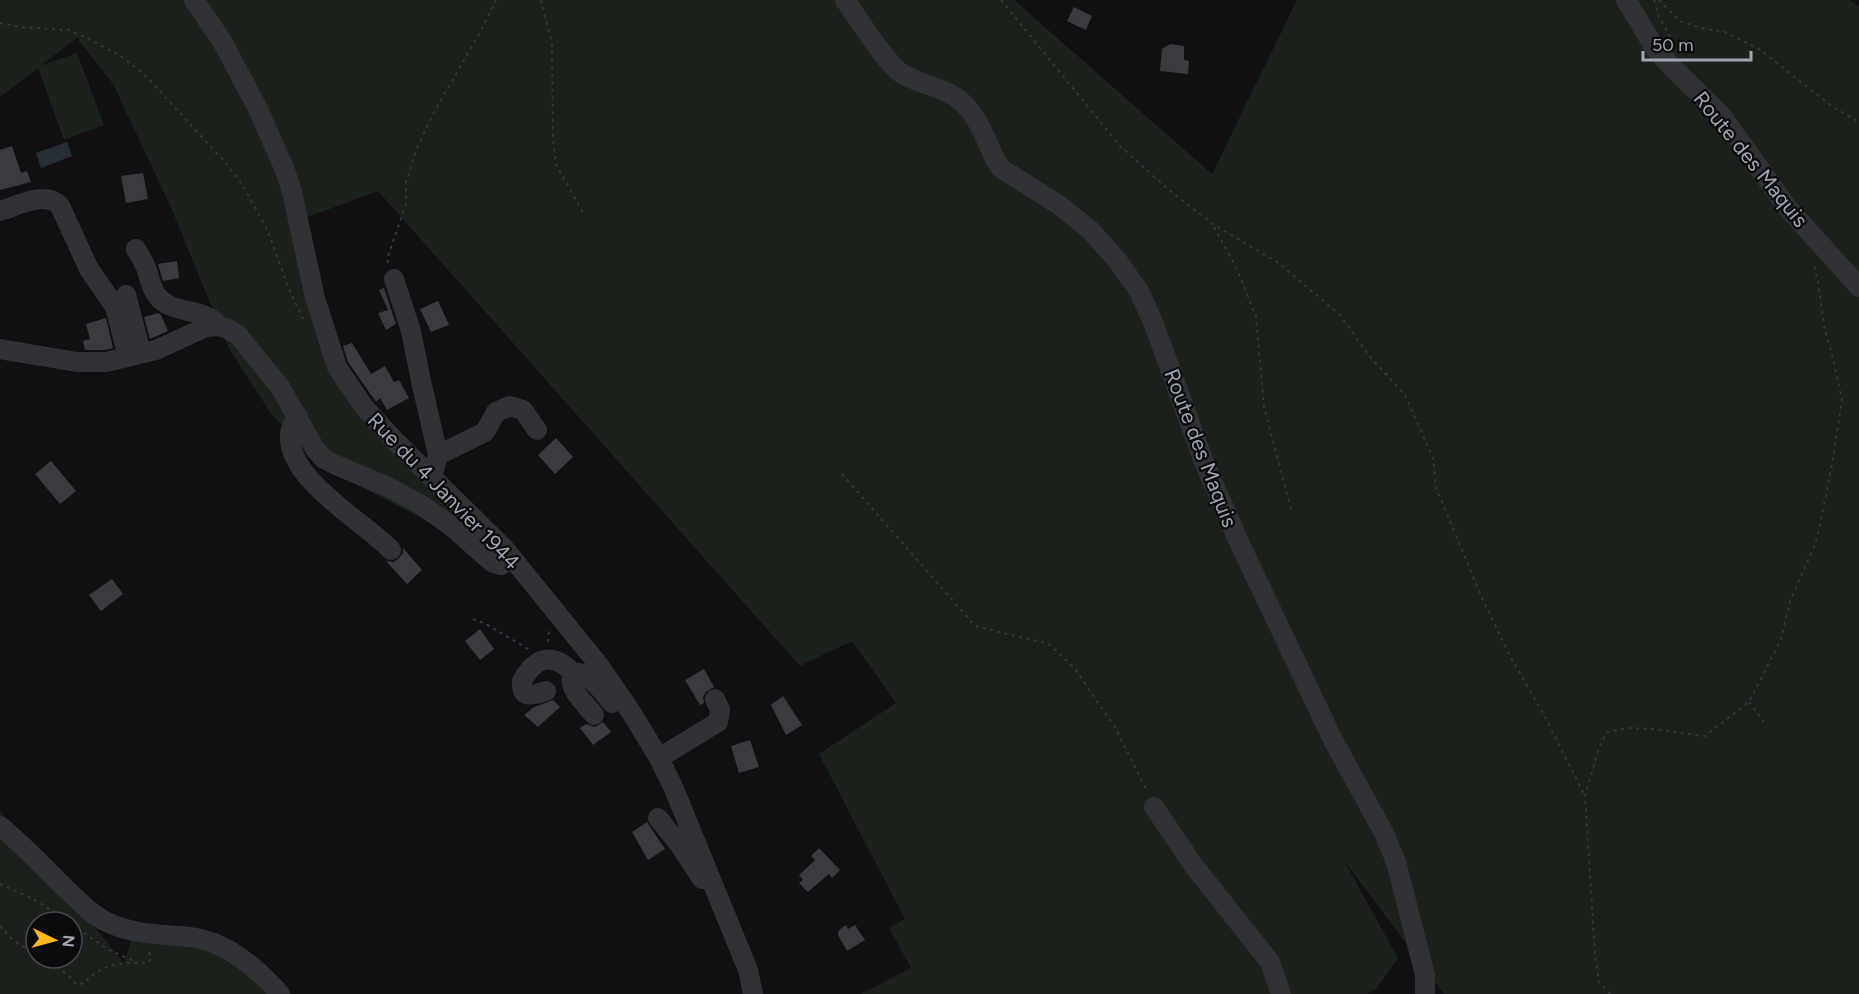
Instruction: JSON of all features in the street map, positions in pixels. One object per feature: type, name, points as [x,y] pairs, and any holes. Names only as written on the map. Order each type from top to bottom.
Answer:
[{"type":"street","name":"Rue du 4 Janvier 1944","points":[[194,0],[222,41],[258,109],[285,170],[315,298],[338,367],[364,407],[431,477],[496,539],[598,664],[625,703],[659,759],[674,789],[748,970],[753,994]]},
{"type":"street","name":"Route des Maquis","points":[[845,0],[900,73],[961,100],[972,113],[995,162],[1002,169],[1059,205],[1090,230],[1117,260],[1139,291],[1153,322],[1204,462],[1239,542],[1333,740],[1384,833],[1396,862],[1425,975],[1425,994]]},
{"type":"street","name":"Route des Maquis","points":[[1626,0],[1655,48],[1721,115],[1787,207],[1859,287]]},
{"type":"street","points":[[0,211],[45,199],[57,202],[89,269],[115,307],[133,349]]},
{"type":"street","points":[[136,249],[154,292],[163,301],[171,306],[213,320],[218,326],[238,335],[280,387],[315,449],[328,461],[388,487],[423,506],[452,526],[493,563],[501,565],[511,558]]},
{"type":"street","points":[[394,279],[411,331],[420,381],[438,455],[431,477]]},
{"type":"street","points":[[133,349],[128,303],[163,301]]},
{"type":"street","points":[[0,349],[77,362],[106,362],[133,349],[170,345],[206,327],[218,326]]},
{"type":"street","points":[[438,455],[485,432],[496,412],[510,406],[523,410],[537,430]]},
{"type":"street","points":[[298,416],[291,427],[290,435],[297,461],[303,471],[329,499],[391,550]]},
{"type":"street","points":[[546,691],[533,695],[523,691],[522,681],[531,667],[551,659],[564,663],[573,673]]},
{"type":"street","points":[[573,673],[578,672],[587,676],[616,706],[625,703]]},
{"type":"street","points":[[573,673],[570,680],[573,688],[594,715]]},
{"type":"street","points":[[659,759],[718,722],[720,710],[715,699]]},
{"type":"street","points":[[1154,807],[1194,866],[1270,962],[1281,994]]},
{"type":"street","points":[[658,818],[679,844],[700,877],[714,888]]},
{"type":"street","points":[[0,826],[85,907],[103,920],[125,930],[149,935],[193,938],[222,947],[248,963],[280,994]]},
{"type":"path","points":[[394,279],[387,259],[406,204],[406,183],[417,148],[443,94],[479,34],[496,0]]},
{"type":"path","points":[[541,0],[552,45],[553,140],[556,164],[583,213]]},
{"type":"path","points":[[1001,0],[1120,146],[1169,190],[1213,224],[1280,264],[1340,315],[1370,357],[1405,395],[1433,458],[1436,488],[1483,600],[1584,796]]},
{"type":"path","points":[[1659,0],[1680,21],[1700,28],[1725,32],[1759,49],[1833,107],[1859,122]]},
{"type":"path","points":[[0,23],[20,27],[58,28],[75,33],[122,57],[144,74],[242,184],[267,229],[289,289],[304,321]]},
{"type":"path","points":[[1213,224],[1237,269],[1256,317],[1264,407],[1291,509]]},
{"type":"path","points":[[1610,994],[1599,982],[1595,954],[1584,796],[1606,733],[1626,728],[1654,729],[1705,736],[1749,702],[1781,639],[1790,601],[1816,542],[1842,400],[1825,331],[1818,282],[1812,259]]},
{"type":"path","points":[[842,474],[975,626],[1049,644],[1075,669],[1116,729],[1154,807]]},
{"type":"path","points":[[473,619],[534,651]]},
{"type":"path","points":[[547,623],[550,635],[547,645]]},
{"type":"path","points":[[1749,702],[1764,722]]},
{"type":"path","points":[[0,884],[33,898],[51,910]]},
{"type":"path","points":[[0,926],[11,938],[24,945]]},
{"type":"path","points":[[84,932],[107,949],[137,963]]},
{"type":"path","points":[[61,970],[76,985],[86,983],[93,974],[104,968],[124,963],[147,963],[151,955],[141,940],[142,937],[149,935]]},
{"type":"shaded area","points":[[0,0],[1014,0],[1212,174],[1297,0],[1849,0],[1859,6],[1859,994],[1444,994],[1343,859],[1398,958],[1376,989],[1367,994],[861,994],[911,968],[889,928],[905,919],[819,754],[896,703],[852,641],[800,666],[378,191],[305,218],[343,372],[461,512],[444,530],[321,466],[272,415],[229,349],[170,205],[113,84],[77,38],[40,66],[77,53],[104,125],[64,140],[38,68],[0,97]]},
{"type":"shaded area","points":[[67,142],[72,156],[41,168],[36,153]]},
{"type":"shaded area","points":[[0,811],[81,910],[24,910],[24,970],[84,970],[84,914],[124,963],[132,938],[199,944],[254,977],[266,994],[0,994]]},
{"type":"building","points":[[1074,7],[1092,16],[1086,30],[1067,21]]},
{"type":"building","points":[[1170,44],[1184,46],[1184,60],[1189,61],[1188,74],[1160,71],[1162,49]]},
{"type":"building","points":[[12,146],[21,173],[27,171],[31,182],[0,190],[0,150]]},
{"type":"building","points":[[143,173],[148,199],[126,203],[121,176]]},
{"type":"building","points":[[177,261],[179,278],[163,281],[158,264]]},
{"type":"building","points":[[384,288],[396,324],[386,330],[378,313],[388,310],[379,290]]},
{"type":"building","points":[[438,301],[449,325],[431,332],[420,309]]},
{"type":"building","points":[[158,313],[168,331],[150,339],[144,317]]},
{"type":"building","points":[[106,318],[113,348],[85,350],[83,341],[90,339],[86,324]]},
{"type":"building","points":[[352,343],[371,374],[385,366],[394,382],[399,380],[409,398],[387,410],[380,398],[376,402],[348,362],[343,346]]},
{"type":"building","points":[[556,438],[573,457],[555,474],[538,455]]},
{"type":"building","points":[[51,461],[76,491],[60,504],[35,474]]},
{"type":"building","points":[[403,548],[422,570],[407,584],[386,561],[394,562],[403,553]]},
{"type":"building","points":[[112,579],[123,594],[101,611],[89,595]]},
{"type":"building","points":[[480,629],[494,649],[480,660],[465,641]]},
{"type":"building","points":[[704,669],[714,687],[706,692],[703,697],[704,703],[700,705],[685,680]]},
{"type":"building","points":[[783,696],[802,725],[786,735],[771,705]]},
{"type":"building","points":[[553,700],[560,707],[538,727],[524,715],[534,707]]},
{"type":"building","points":[[603,722],[611,732],[593,745],[580,728],[586,724],[595,727]]},
{"type":"building","points":[[750,740],[759,767],[739,773],[731,746]]},
{"type":"building","points":[[647,822],[665,849],[648,860],[632,832]]},
{"type":"building","points":[[819,848],[840,870],[832,878],[829,874],[808,892],[799,883],[803,880],[799,875],[815,860],[811,856]]},
{"type":"building","points":[[846,925],[848,929],[855,925],[865,940],[847,951],[838,935],[839,930]]}]
